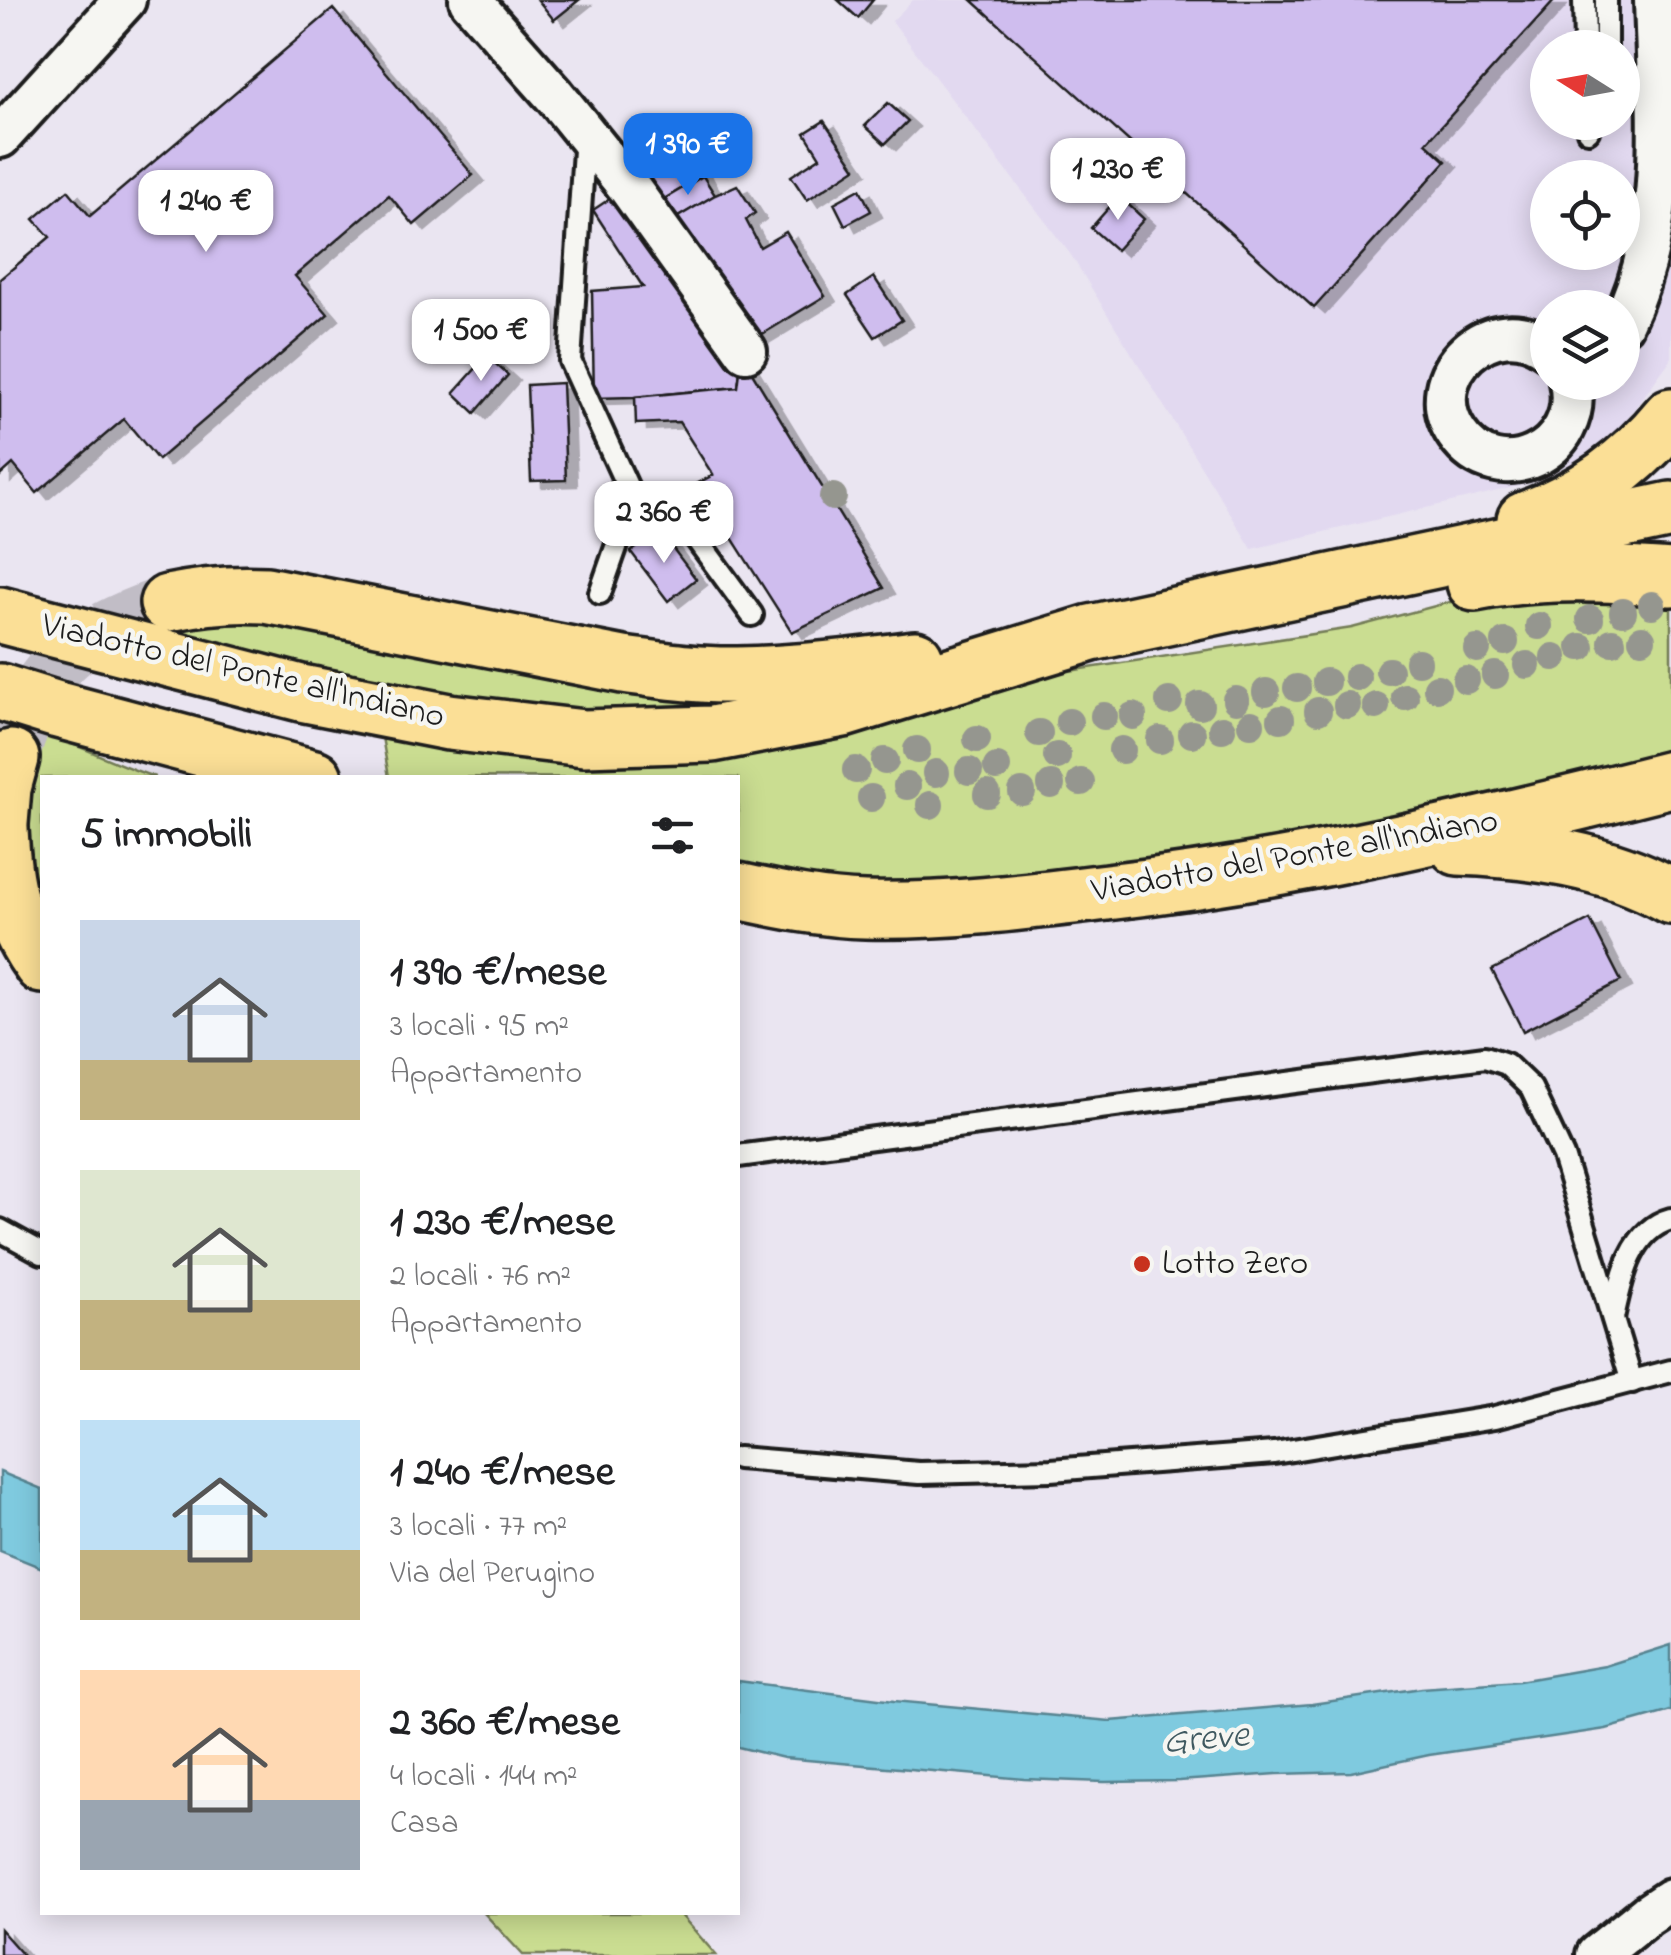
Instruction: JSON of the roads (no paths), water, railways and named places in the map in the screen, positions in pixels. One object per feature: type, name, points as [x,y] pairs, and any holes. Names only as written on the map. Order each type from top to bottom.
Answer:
[{"type":"highway","points":[[1316,584],[1514,524],[1564,504],[1584,494],[1634,456],[1671,416]]},
{"type":"highway","name":"Viadotto del Ponte all'Indiano","points":[[843,709],[1091,632],[1671,510]]},
{"type":"highway","name":"Viadotto del Ponte all'Indiano","points":[[0,615],[302,693],[450,722],[584,738],[712,734],[1116,661],[1505,577],[1671,578]]},
{"type":"highway","points":[[168,603],[206,595],[266,595],[623,665],[704,674],[842,669],[1091,632]]},
{"type":"highway","points":[[0,692],[303,775]]},
{"type":"highway","points":[[11,758],[3,788],[0,826],[5,888],[16,921],[40,961]]},
{"type":"highway","name":"Viadotto del Ponte all'Indiano","points":[[740,891],[863,910],[995,906],[1196,882],[1395,846],[1537,812],[1652,794]]},
{"type":"highway","points":[[1395,846],[1501,848],[1588,862],[1671,896]]},
{"type":"highway","points":[[740,924],[863,910]]},
{"type":"street","points":[[0,137],[125,0]]},
{"type":"street","points":[[470,0],[556,96],[630,188],[746,351]]},
{"type":"street","points":[[1639,290],[1646,269],[1660,161],[1655,0]]},
{"type":"street","points":[[1530,340],[1501,336],[1464,354],[1452,371],[1446,392],[1447,413],[1455,432],[1469,448],[1487,459],[1529,459],[1548,449],[1562,434],[1573,400]]},
{"type":"street","points":[[1597,1955],[1671,1899]]},
{"type":"lane","points":[[1584,0],[1585,30]]},
{"type":"lane","points":[[1606,0],[1606,30]]},
{"type":"lane","points":[[586,134],[570,362],[633,499],[600,594]]},
{"type":"lane","points":[[633,499],[671,504],[752,615]]},
{"type":"lane","points":[[740,1156],[1485,1057],[1506,1064],[1531,1088],[1563,1156],[1632,1382]]},
{"type":"lane","points":[[1612,1320],[1621,1281],[1634,1250],[1645,1233],[1671,1218]]},
{"type":"lane","points":[[0,1230],[40,1252]]},
{"type":"lane","points":[[740,1458],[918,1473],[1051,1470],[1274,1453],[1495,1418],[1671,1371]]},
{"type":"water","points":[[0,1472],[40,1488],[40,1567],[0,1551]]},
{"type":"water","name":"Greve","points":[[1671,1645],[1671,1711],[1606,1729],[1429,1755],[1351,1772],[1179,1781],[1024,1779],[784,1758],[740,1747],[740,1681],[894,1701],[1110,1721],[1519,1681],[1605,1666]]},
{"type":"tunnel","points":[[11,758],[35,695],[65,657],[114,624],[168,603]]},
{"type":"place","name":"Lotto Zero","points":[[1142,1264]]}]
